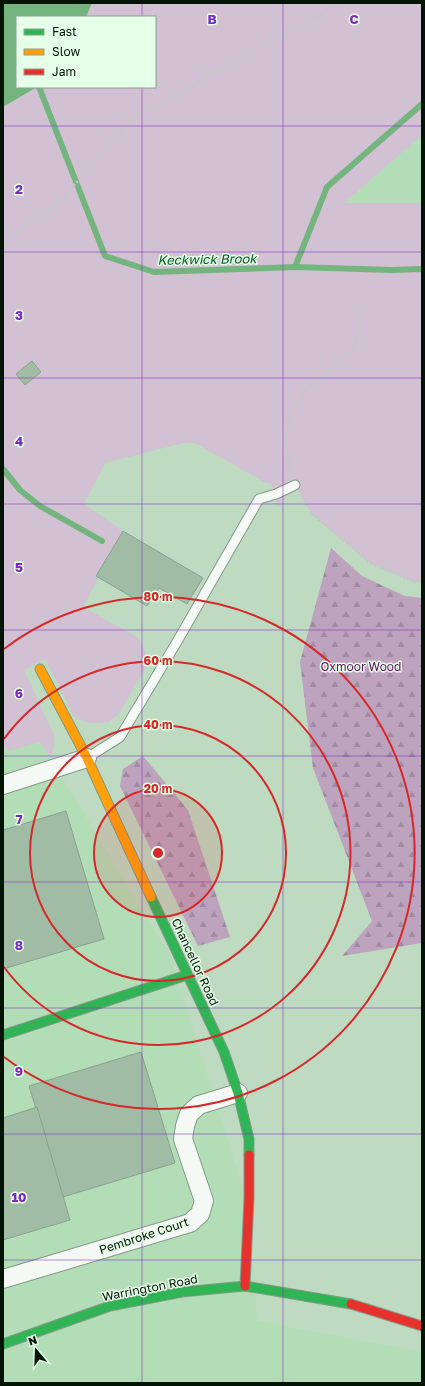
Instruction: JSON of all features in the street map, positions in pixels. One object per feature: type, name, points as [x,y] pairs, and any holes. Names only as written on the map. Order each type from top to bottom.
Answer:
[{"type":"street","name":"Chancellor Road","points":[[40,669],[87,758],[224,1052],[238,1094],[249,1139],[249,1198],[245,1286]]},
{"type":"street","points":[[3,785],[87,758]]},
{"type":"street","points":[[3,1035],[187,975]]},
{"type":"street","name":"Pembroke Court","points":[[3,1279],[190,1222],[200,1214],[204,1201],[183,1139],[189,1114],[198,1106],[238,1094]]},
{"type":"street","name":"Warrington Road","points":[[3,1344],[110,1306],[182,1292],[245,1286],[350,1304],[422,1326]]},
{"type":"lane","points":[[87,758],[120,737],[259,499],[295,486]]},
{"type":"path","points":[[3,244],[64,197],[129,121],[340,3]]},
{"type":"path","points":[[357,312],[358,334],[354,349],[308,389],[290,412],[285,439],[289,467],[295,486],[313,515],[370,563],[414,582],[422,583]]},
{"type":"shaded area","points":[[3,3],[92,3],[86,16],[16,16],[16,88],[35,88],[3,107]]},
{"type":"shaded area","points":[[92,3],[422,3],[422,135],[344,203],[422,203],[422,583],[414,582],[370,563],[313,515],[295,486],[278,507],[271,483],[266,483],[195,443],[183,443],[105,463],[84,504],[123,531],[83,607],[139,638],[145,652],[146,667],[118,715],[109,722],[98,723],[87,723],[74,716],[45,659],[24,670],[54,735],[54,749],[49,756],[40,742],[8,751],[3,746],[3,107],[35,88],[156,88],[156,16],[86,16]]},
{"type":"shaded area","points":[[422,135],[422,203],[344,204]]},
{"type":"shaded area","points":[[3,736],[8,751],[40,741],[169,954],[250,1212],[257,1321],[422,1352],[422,1383],[3,1383]]},
{"type":"green space","name":"Oxmoor Wood","points":[[331,548],[362,576],[405,596],[422,598],[422,943],[342,956],[372,921],[313,768],[300,662]]},
{"type":"green space","points":[[143,756],[188,810],[230,937],[198,946],[120,786],[123,769]]},
{"type":"building","points":[[32,361],[41,372],[25,385],[16,374]]},
{"type":"building","points":[[123,531],[203,578],[187,604],[159,588],[147,606],[96,576]]},
{"type":"building","points":[[66,811],[104,939],[3,969],[3,830]]},
{"type":"building","points":[[141,1052],[175,1163],[63,1197],[29,1086]]},
{"type":"building","points":[[37,1107],[70,1220],[3,1240],[3,1118]]},
{"type":"waterway","name":"Keckwick Brook","points":[[39,88],[105,256],[154,272],[295,267],[392,270],[422,269]]},
{"type":"waterway","points":[[295,267],[327,187],[422,104]]},
{"type":"waterway","points":[[3,469],[20,490],[40,506],[102,541]]},
{"type":"traffic: fast","points":[[151,897],[224,1052],[238,1093],[249,1139],[249,1155]]},
{"type":"traffic: fast","points":[[3,1035],[187,975]]},
{"type":"traffic: fast","points":[[3,1344],[110,1306],[182,1292],[245,1286],[351,1304]]},
{"type":"traffic: slow","points":[[40,669],[87,758],[151,897]]},
{"type":"traffic: jam","points":[[245,1286],[249,1198],[249,1155]]},
{"type":"traffic: jam","points":[[351,1304],[422,1326]]}]
